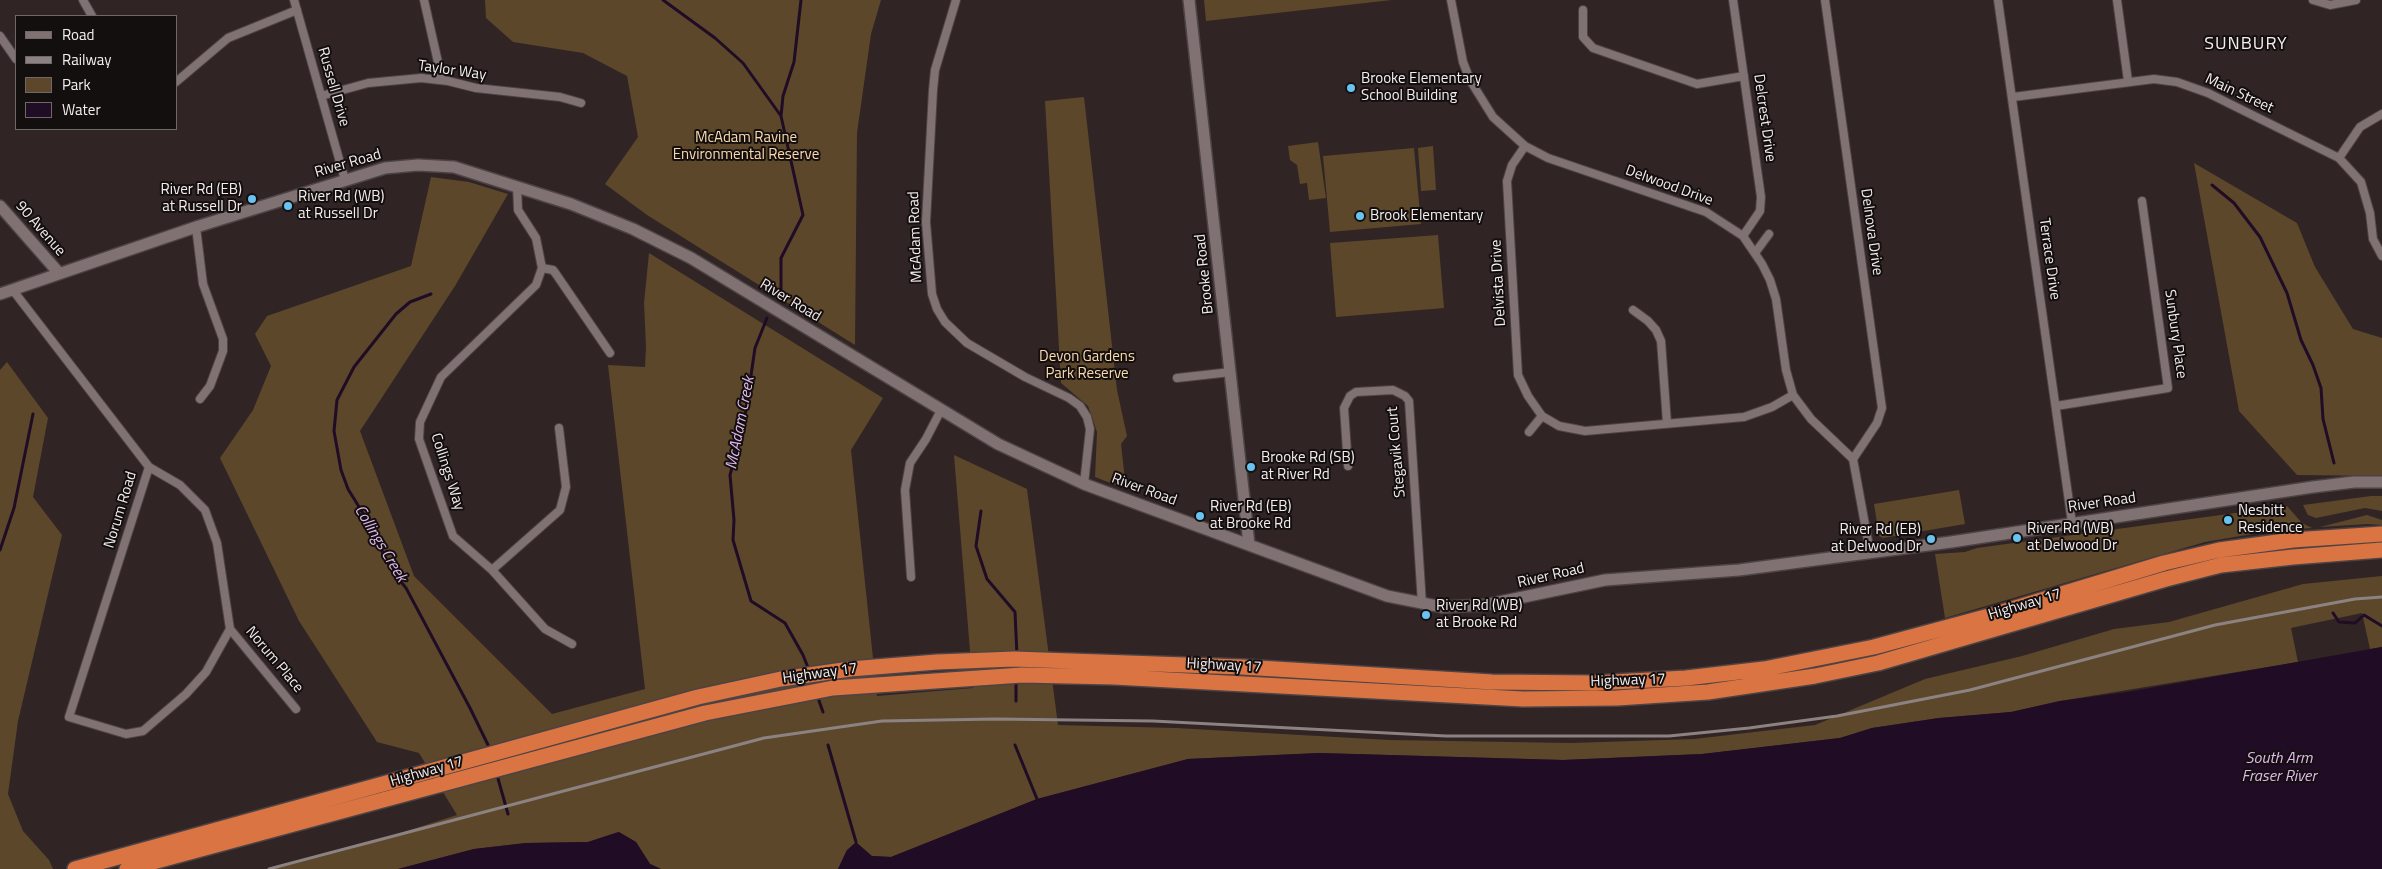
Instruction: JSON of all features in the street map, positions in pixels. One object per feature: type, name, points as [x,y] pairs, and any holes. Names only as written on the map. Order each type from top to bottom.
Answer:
[{"type":"highway","name":"Highway 17","points":[[75,869],[689,699],[781,679],[850,669],[937,662],[1002,660],[1232,666],[1492,682],[1595,682],[1686,678],[1764,669],[1874,647],[1972,621],[2164,563],[2219,550],[2293,540],[2382,534]]},
{"type":"highway","name":"Highway 17","points":[[127,869],[705,712],[784,696],[853,686],[1008,675],[1034,675],[1523,699],[1617,698],[1708,692],[1814,676],[1878,663],[2166,579],[2221,565],[2293,556],[2382,550]]},
{"type":"street","points":[[83,0],[91,15]]},
{"type":"street","name":"Russell Drive","points":[[294,0],[345,180]]},
{"type":"street","points":[[424,0],[442,80]]},
{"type":"street","name":"McAdam Road","points":[[956,0],[935,70],[933,90],[926,222],[932,294],[936,309],[945,322],[967,343],[1025,377],[1069,398],[1080,406],[1087,417],[1090,429],[1084,484]]},
{"type":"street","name":"Brooke Road","points":[[1189,0],[1249,544]]},
{"type":"street","name":"Delwood Drive","points":[[1451,0],[1463,62],[1470,80],[1493,117],[1525,146],[1548,158],[1706,212],[1743,236],[1770,280],[1776,299],[1786,370],[1793,395],[1811,419],[1853,459]]},
{"type":"street","name":"Delcrest Drive","points":[[1733,0],[1761,197],[1760,210],[1743,236]]},
{"type":"street","name":"Delnova Drive","points":[[1825,0],[1882,408],[1877,423],[1853,459]]},
{"type":"street","name":"Terrace Drive","points":[[1998,0],[2072,523]]},
{"type":"street","points":[[2117,0],[2128,81]]},
{"type":"street","points":[[2313,0],[2330,5],[2356,0]]},
{"type":"street","points":[[178,80],[228,38],[297,10]]},
{"type":"street","points":[[1583,10],[1583,37],[1593,48],[1696,84],[1744,76]]},
{"type":"street","points":[[0,36],[15,57]]},
{"type":"street","name":"Taylor Way","points":[[321,96],[368,83],[421,78],[442,80],[476,88],[560,97],[581,103]]},
{"type":"street","name":"Main Street","points":[[2013,97],[2154,79],[2177,82],[2208,92],[2339,158],[2361,182],[2370,213],[2374,239],[2382,256]]},
{"type":"street","points":[[2339,158],[2360,128],[2382,114]]},
{"type":"street","name":"Delvista Drive","points":[[1525,146],[1512,165],[1507,181],[1516,346],[1518,375],[1528,396],[1542,416],[1560,426],[1585,431],[1744,417],[1772,407],[1793,395]]},
{"type":"street","name":"River Road","points":[[0,294],[58,272],[385,168],[418,165],[454,168],[571,204],[633,229],[691,258],[998,444],[1084,484],[1387,596],[1422,604],[1471,607],[1605,580],[1739,570],[2346,483],[2382,482]]},
{"type":"street","points":[[517,186],[518,210],[536,238],[542,268],[553,270],[610,353]]},
{"type":"street","name":"Sunbury Place","points":[[2056,406],[2168,388],[2142,201]]},
{"type":"street","name":"90 Avenue","points":[[0,206],[58,272]]},
{"type":"street","points":[[196,227],[203,284],[223,339],[223,351],[210,386],[200,399]]},
{"type":"street","points":[[1755,253],[1769,234]]},
{"type":"street","name":"Collings Way","points":[[542,268],[536,285],[441,377],[420,422],[419,439],[453,536],[492,570],[545,629],[572,644]]},
{"type":"street","name":"Norum Road","points":[[12,289],[149,467],[69,717],[126,734],[143,731],[186,694],[206,672],[230,629]]},
{"type":"street","points":[[1633,310],[1648,321],[1656,330],[1661,342],[1667,424]]},
{"type":"street","points":[[1176,378],[1231,372]]},
{"type":"street","name":"Stegavik Court","points":[[1348,466],[1344,408],[1350,396],[1356,392],[1393,390],[1405,396],[1409,401],[1422,604]]},
{"type":"street","points":[[911,577],[905,490],[910,463],[926,439],[941,410]]},
{"type":"street","points":[[1529,432],[1542,416]]},
{"type":"street","points":[[492,570],[560,510],[566,488],[559,428]]},
{"type":"street","points":[[1853,459],[1870,552]]},
{"type":"street","points":[[149,467],[180,485],[205,510],[218,543],[230,629]]},
{"type":"street","name":"Norum Place","points":[[230,629],[296,709]]},
{"type":"green space","name":"McAdam Ravine Environmental Reserve","points":[[485,0],[881,0],[871,34],[857,133],[855,345],[647,215],[605,184],[638,137],[627,76],[583,53],[513,42],[486,18]]},
{"type":"green space","points":[[1204,0],[1392,0],[1206,21]]},
{"type":"green space","name":"Devon Gardens Park Reserve","points":[[1084,97],[1117,390],[1127,436],[1121,444],[1126,489],[1095,477],[1097,432],[1088,406],[1061,383],[1045,101]]},
{"type":"green space","points":[[1318,142],[1326,198],[1309,200],[1307,183],[1300,184],[1297,165],[1290,160],[1288,146]]},
{"type":"green space","points":[[1433,146],[1436,190],[1421,191],[1418,148]]},
{"type":"green space","points":[[1414,148],[1421,224],[1330,232],[1323,156]]},
{"type":"green space","points":[[2194,163],[2297,223],[2315,267],[2353,329],[2382,338],[2382,476],[2297,475],[2239,411]]},
{"type":"green space","points":[[431,177],[469,182],[508,194],[455,286],[360,431],[414,576],[552,714],[645,689],[608,365],[645,367],[644,303],[649,253],[883,398],[851,450],[877,696],[973,688],[954,455],[1027,489],[1058,725],[1176,728],[1389,740],[1571,743],[1694,739],[1815,725],[1925,679],[2022,656],[2114,629],[2169,622],[2303,584],[2382,576],[2382,647],[2370,649],[2362,613],[2291,628],[2298,662],[2060,701],[2011,712],[1939,718],[1872,728],[1840,738],[1702,754],[1563,760],[1319,753],[1188,759],[1037,799],[891,857],[872,856],[847,850],[838,869],[661,869],[650,864],[636,842],[618,832],[588,842],[526,843],[474,849],[398,869],[273,869],[347,850],[457,815],[419,753],[377,742],[299,621],[220,458],[253,410],[271,366],[255,334],[267,316],[411,266]]},
{"type":"green space","points":[[1438,235],[1444,308],[1336,317],[1330,243]]},
{"type":"green space","points":[[7,362],[48,418],[33,497],[62,535],[18,721],[8,794],[23,831],[49,860],[53,869],[0,869],[0,370]]},
{"type":"green space","points":[[1959,490],[1965,524],[1883,538],[1879,536],[1874,504]]},
{"type":"green space","points":[[2382,496],[2382,511],[2365,508],[2316,518],[2308,515],[2303,505]]},
{"type":"green space","points":[[2287,506],[2302,523],[2312,528],[2270,531],[2205,542],[1945,618],[1935,554],[1965,552],[1977,548]]},
{"type":"green space","points":[[2367,515],[2382,520],[2382,525],[2320,527]]},
{"type":"water","name":"South Arm Fraser River","points":[[2382,647],[2382,869],[838,869],[847,850],[856,842],[872,856],[891,857],[1037,799],[1188,759],[1319,753],[1563,760],[1702,754],[1840,738],[1872,728],[1939,718],[2011,712],[2060,701],[2127,692]]},
{"type":"water","points":[[619,832],[636,842],[650,864],[661,869],[398,869],[474,849],[526,843],[588,842]]},
{"type":"waterway","points":[[663,0],[715,38],[743,63],[781,116]]},
{"type":"waterway","name":"McAdam Creek","points":[[781,294],[781,258],[803,215],[781,116],[783,96],[794,62],[801,0]]},
{"type":"waterway","points":[[2212,185],[2234,203],[2260,237],[2287,293],[2301,340],[2321,388],[2323,419],[2334,463]]},
{"type":"waterway","name":"Collings Creek","points":[[431,294],[410,302],[396,314],[354,367],[337,400],[334,431],[341,470],[348,489],[364,515],[392,571],[406,588],[490,749]]},
{"type":"waterway","name":"McAdam Creek","points":[[767,318],[755,348],[744,423],[730,475],[734,520],[733,540],[751,601],[785,623],[809,670]]},
{"type":"waterway","points":[[0,550],[14,508],[33,414]]},
{"type":"waterway","points":[[981,511],[976,546],[987,579],[1015,612],[1017,656]]},
{"type":"waterway","points":[[2333,613],[2339,622],[2355,623],[2364,615],[2382,626]]},
{"type":"waterway","points":[[1016,679],[1016,701]]},
{"type":"waterway","name":"McAdam Creek","points":[[817,695],[823,712]]},
{"type":"waterway","name":"McAdam Creek","points":[[828,745],[856,842]]},
{"type":"waterway","points":[[1015,745],[1037,799]]},
{"type":"waterway","name":"Collings Creek","points":[[497,775],[508,814]]},
{"type":"railway","points":[[269,869],[764,738],[882,721],[995,719],[1153,721],[1446,736],[1669,736],[1749,728],[1837,716],[1970,690],[2215,625],[2355,599],[2382,597]]},
{"type":"place","name":"Brooke Elementary School Building","points":[[1351,88]]},
{"type":"place","name":"River Rd (EB) at Russell Dr","points":[[252,199]]},
{"type":"place","name":"River Rd (WB) at Russell Dr","points":[[288,206]]},
{"type":"place","name":"Brook Elementary","points":[[1360,216]]},
{"type":"place","name":"Brooke Rd (SB) at River Rd","points":[[1251,467]]},
{"type":"place","name":"River Rd (EB) at Brooke Rd","points":[[1200,516]]},
{"type":"place","name":"Nesbitt Residence","points":[[2228,520]]},
{"type":"place","name":"River Rd (WB) at Delwood Dr","points":[[2017,538]]},
{"type":"place","name":"River Rd (EB) at Delwood Dr","points":[[1931,539]]},
{"type":"place","name":"River Rd (WB) at Brooke Rd","points":[[1426,615]]},
{"type":"district","name":"SUNBURY","points":[[2246,45]]}]
